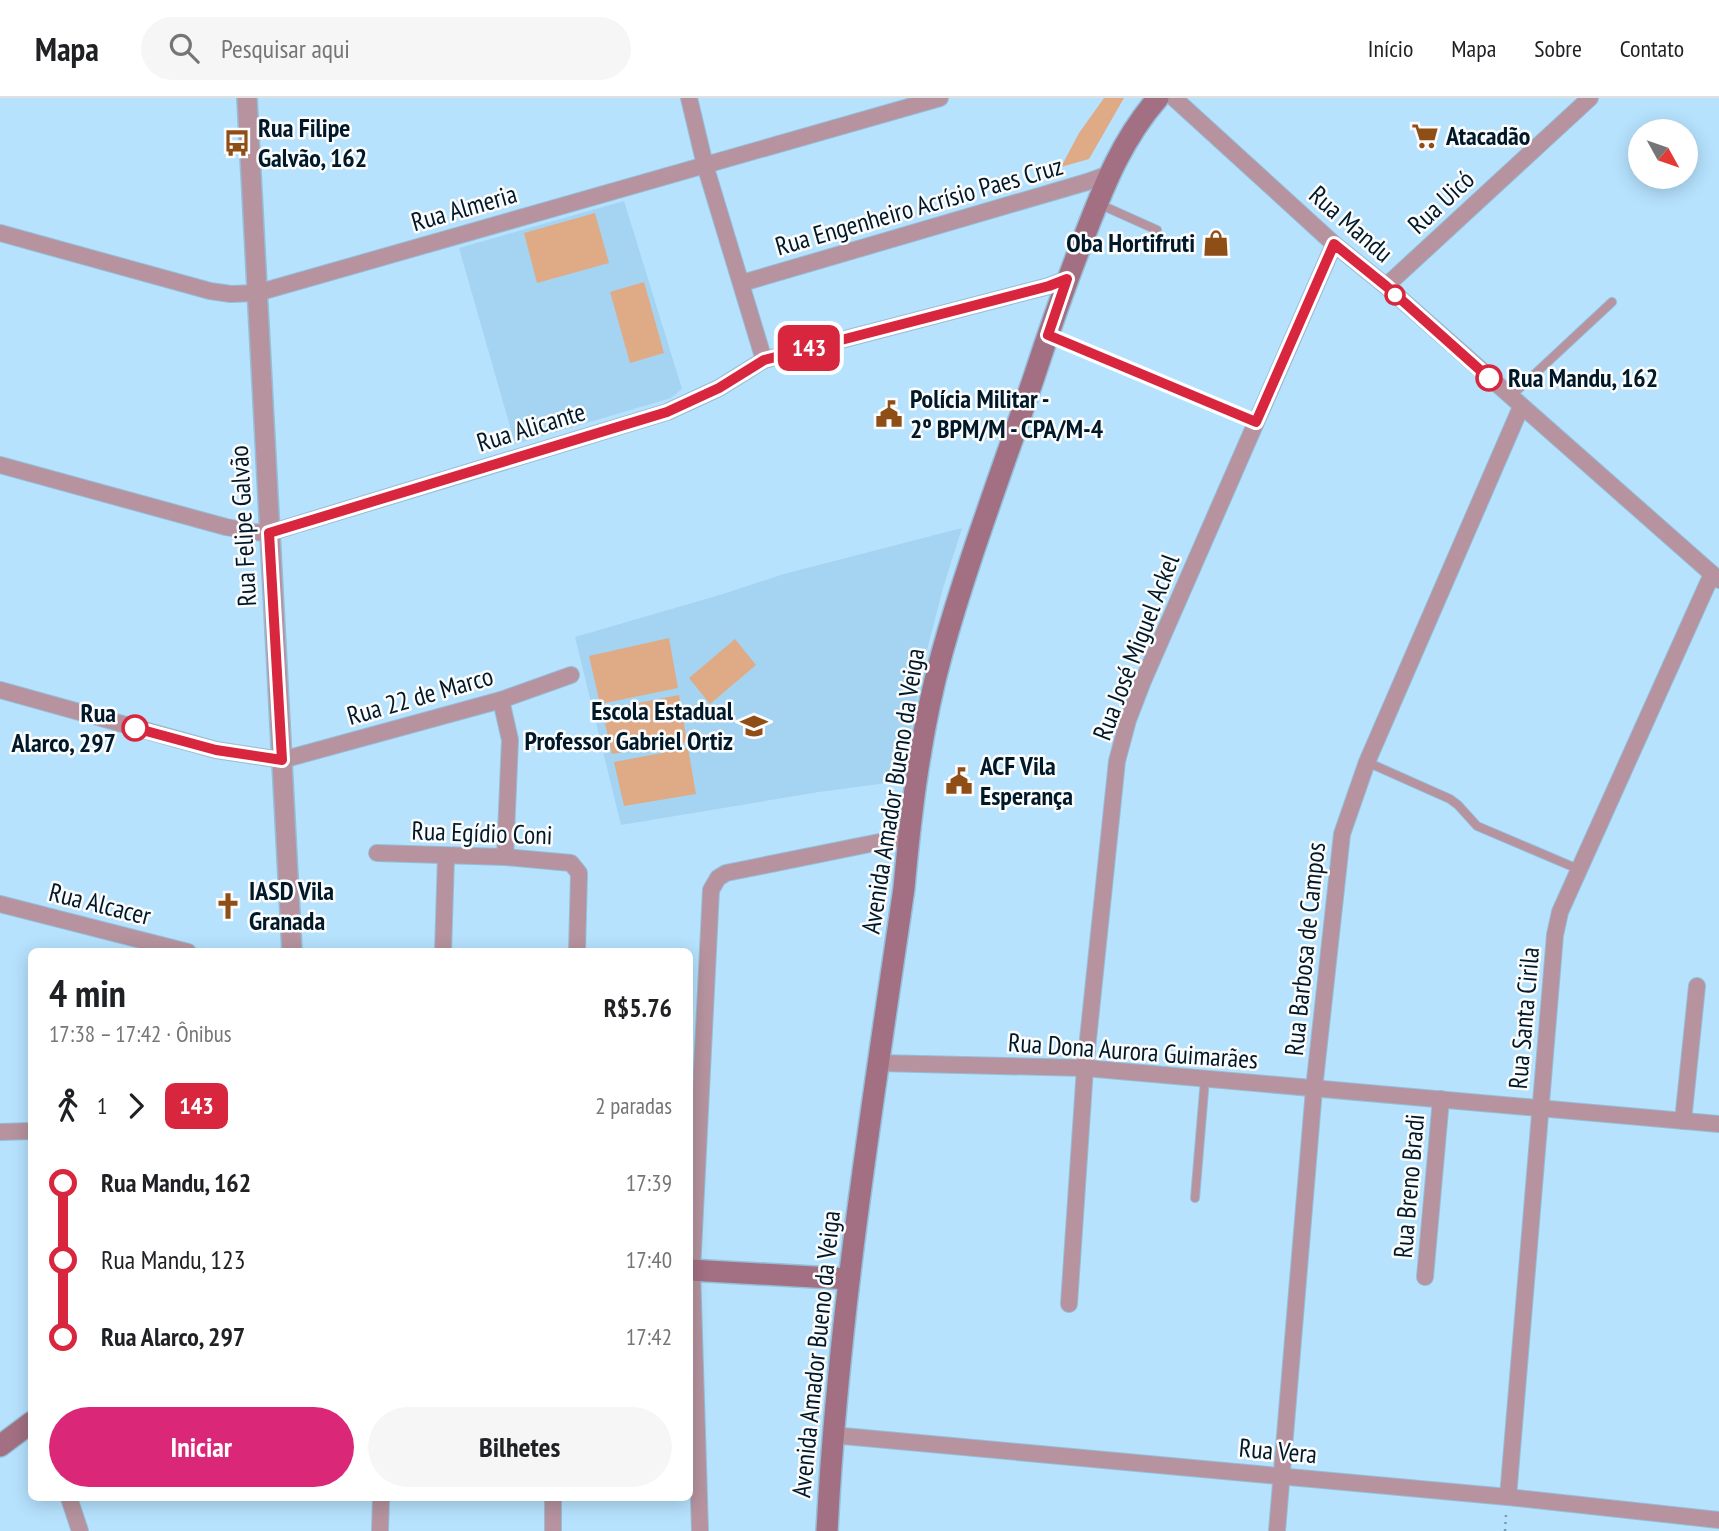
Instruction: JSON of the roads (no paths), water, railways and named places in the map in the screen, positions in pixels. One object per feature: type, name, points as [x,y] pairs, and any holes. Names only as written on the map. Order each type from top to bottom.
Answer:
[{"type":"main road","name":"Avenida Amador Bueno da Veiga","points":[[827,1531],[832,1435],[849,1279],[909,836],[930,703],[942,654],[1067,279],[1109,174],[1133,129],[1158,98]]},
{"type":"main road","points":[[693,1270],[849,1279]]},
{"type":"main road","points":[[0,1446],[28,1425]]},
{"type":"street","name":"Rua Felipe Galvão","points":[[247,98],[292,948]]},
{"type":"street","points":[[689,98],[705,165],[764,360]]},
{"type":"street","name":"Rua Almeria","points":[[0,233],[210,291],[231,294],[257,293],[940,98]]},
{"type":"street","name":"Rua Mandu","points":[[1174,98],[1334,244],[1386,286],[1715,577]]},
{"type":"street","name":"Rua Uicó","points":[[1386,286],[1590,98]]},
{"type":"street","name":"Rua Engenheiro Acrísio Paes Cruz","points":[[741,283],[1109,174]]},
{"type":"street","name":"Rua José Miguel Ackel","points":[[1069,1304],[1085,1068],[1117,761],[1143,681],[1334,244]]},
{"type":"street","name":"Rua Alicante","points":[[0,465],[226,527],[269,533],[667,412],[719,388],[764,360],[1036,290],[1067,279]]},
{"type":"street","name":"Rua Barbosa de Campos","points":[[1277,1531],[1314,1089],[1342,834],[1367,762],[1515,402]]},
{"type":"street","name":"Rua Santa Cirila","points":[[1508,1497],[1555,934],[1560,912],[1578,869],[1715,577]]},
{"type":"street","name":"Rua 22 de Marco","points":[[282,760],[501,700],[571,675]]},
{"type":"street","points":[[0,690],[216,750],[282,760]]},
{"type":"street","points":[[501,700],[510,740],[505,857]]},
{"type":"street","points":[[693,1232],[713,884],[726,873],[909,836]]},
{"type":"street","name":"Rua Egídio Coni","points":[[377,853],[505,857],[571,863],[579,873],[577,948]]},
{"type":"street","points":[[443,948],[446,856]]},
{"type":"street","name":"Rua Alcacer","points":[[0,904],[172,948]]},
{"type":"street","points":[[1683,1121],[1697,986]]},
{"type":"street","name":"Rua Dona Aurora Guimarães","points":[[879,1063],[1085,1068],[1719,1124]]},
{"type":"street","name":"Rua Breno Bradi","points":[[1425,1277],[1441,1099]]},
{"type":"street","points":[[0,1132],[28,1131]]},
{"type":"street","points":[[693,1328],[700,1531]]},
{"type":"street","name":"Rua Vera","points":[[832,1435],[1508,1497],[1719,1520]]},
{"type":"street","points":[[70,1501],[80,1531]]},
{"type":"street","points":[[380,1531],[381,1501]]},
{"type":"street","points":[[552,1531],[553,1501]]},
{"type":"lane","points":[[1097,203],[1157,230]]},
{"type":"lane","points":[[1515,402],[1612,302]]},
{"type":"lane","points":[[1048,335],[1256,422]]},
{"type":"lane","points":[[1367,762],[1450,799],[1477,826],[1578,869]]},
{"type":"lane","points":[[1195,1198],[1205,1079]]},
{"type":"place","name":"Atacadão","points":[[1425,136]]},
{"type":"place","name":"Rua Filipe Galvão, 162","points":[[237,143]]},
{"type":"place","name":"Oba Hortifruti","points":[[1216,243]]},
{"type":"place","name":"Rua Mandu, 162","points":[[1489,378]]},
{"type":"place","name":"Polícia Militar - 2º BPM/M - CPA/M-4","points":[[889,414]]},
{"type":"place","name":"Escola Estadual Professor Gabriel Ortiz","points":[[754,726]]},
{"type":"place","name":"Rua Alarco, 297","points":[[135,728]]},
{"type":"place","name":"ACF Vila Esperança","points":[[959,781]]},
{"type":"place","name":"IASD Vila Granada","points":[[228,906]]}]
